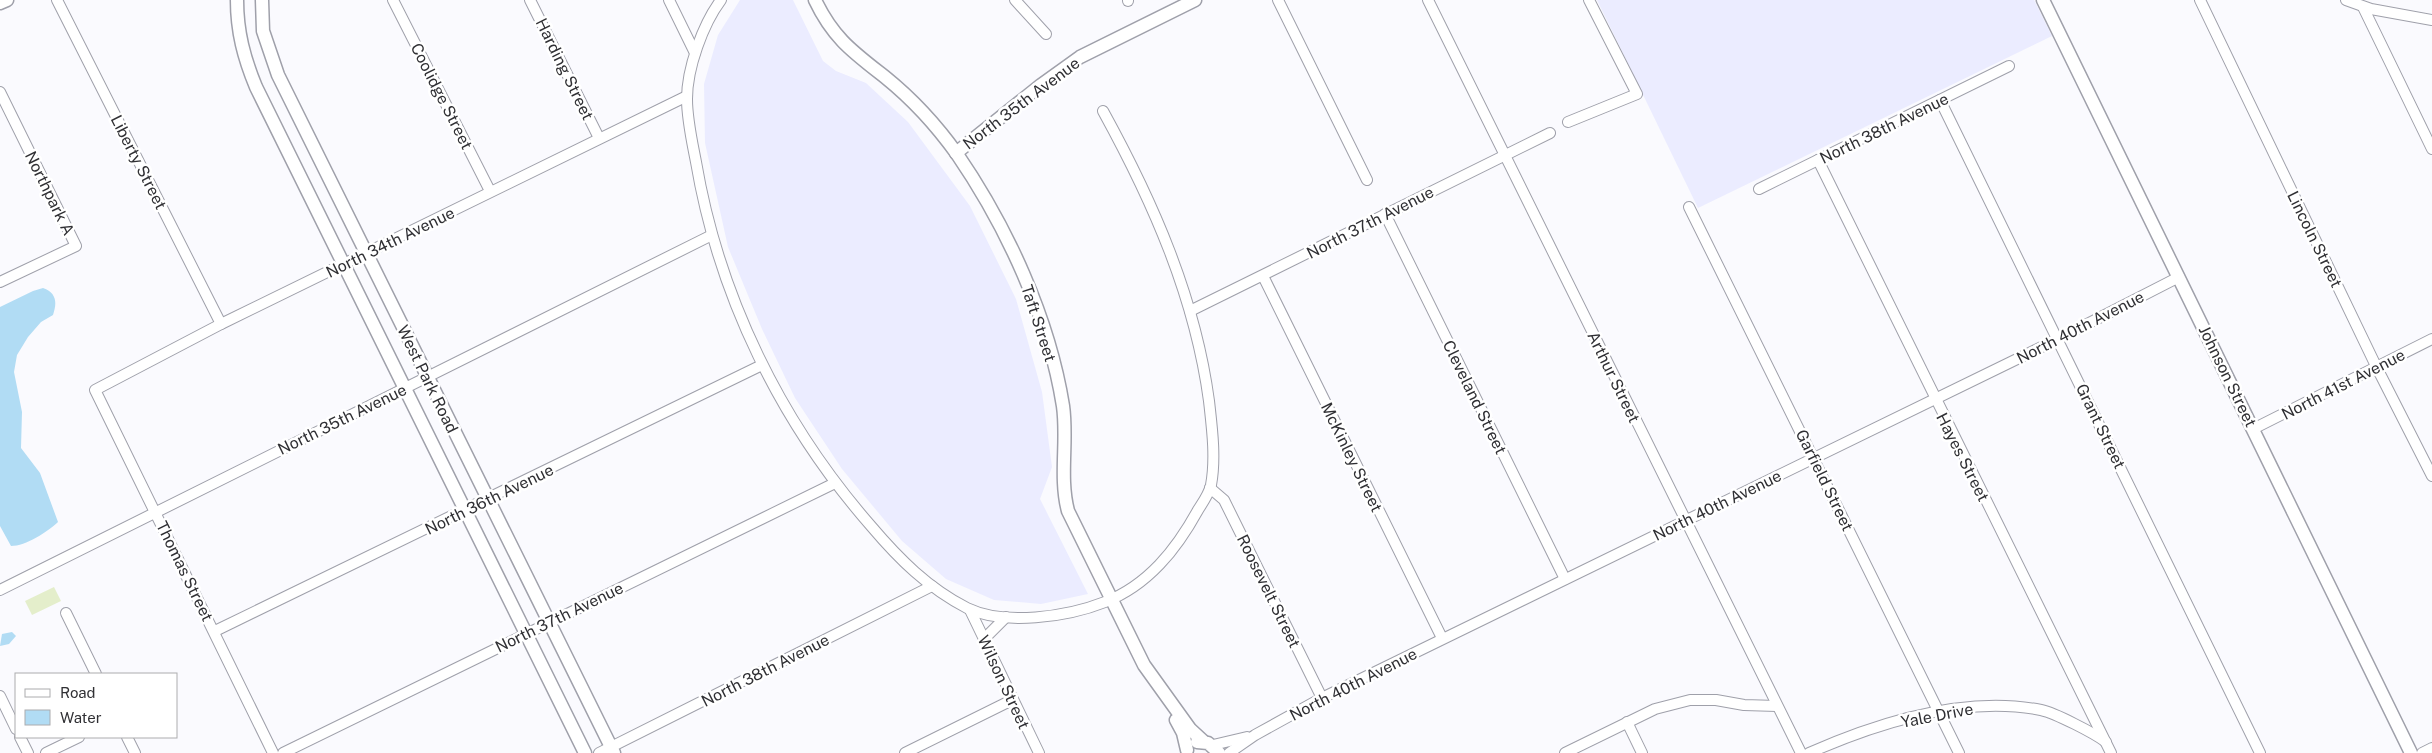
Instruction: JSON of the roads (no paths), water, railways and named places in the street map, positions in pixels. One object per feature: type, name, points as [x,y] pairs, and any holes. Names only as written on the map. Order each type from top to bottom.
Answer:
[{"type":"street","points":[[0,3],[8,0]]},
{"type":"street","name":"Liberty Street","points":[[57,0],[221,324]]},
{"type":"street","name":"West Park Road","points":[[237,0],[239,36],[244,58],[256,87],[585,753]]},
{"type":"street","name":"West Park Road","points":[[262,0],[263,31],[268,51],[612,750]]},
{"type":"street","name":"Coolidge Street","points":[[393,0],[490,191]]},
{"type":"street","name":"Harding Street","points":[[530,0],[599,138]]},
{"type":"street","points":[[668,0],[695,53]]},
{"type":"street","points":[[721,0],[706,26],[695,53],[687,96],[698,176],[712,235],[734,300],[762,365],[788,412],[835,483],[881,539],[912,571],[970,610],[1006,617],[1064,615],[1111,600],[1158,568],[1180,542],[1210,488],[1212,427],[1206,377],[1190,311],[1158,219],[1103,111]]},
{"type":"street","name":"Taft Street","points":[[815,0],[839,40],[912,103],[956,153],[998,221],[1032,297],[1054,368],[1063,406],[1066,430],[1064,496],[1076,529],[1144,665],[1190,729],[1212,746]]},
{"type":"street","points":[[1015,0],[1046,34]]},
{"type":"street","name":"North 35th Avenue","points":[[956,153],[1041,85],[1080,57],[1194,0]]},
{"type":"street","points":[[1278,0],[1368,180]]},
{"type":"street","name":"Arthur Street","points":[[1428,0],[1801,753]]},
{"type":"street","points":[[1568,122],[1637,94],[1589,0]]},
{"type":"street","name":"Johnson Street","points":[[2043,0],[2411,753]]},
{"type":"street","name":"Lincoln Street","points":[[2200,0],[2376,366],[2432,476]]},
{"type":"street","points":[[2346,0],[2432,20]]},
{"type":"street","points":[[2370,5],[2432,148]]},
{"type":"street","name":"North 38th Avenue","points":[[1759,189],[2009,66]]},
{"type":"street","name":"Northpark A","points":[[0,92],[76,246],[0,282]]},
{"type":"street","name":"North 34th Avenue","points":[[95,390],[221,324],[687,96]]},
{"type":"street","name":"Grant Street","points":[[1940,100],[2260,753]]},
{"type":"street","name":"North 37th Avenue","points":[[1190,311],[1550,133]]},
{"type":"street","name":"Hayes Street","points":[[1818,160],[1934,399],[2111,753]]},
{"type":"street","name":"Garfield Street","points":[[1689,207],[1959,753]]},
{"type":"street","name":"Cleveland Street","points":[[1385,214],[1565,579]]},
{"type":"street","name":"North 35th Avenue","points":[[0,590],[712,235]]},
{"type":"street","name":"McKinley Street","points":[[1263,276],[1442,638]]},
{"type":"street","name":"North 40th Avenue","points":[[1229,753],[1255,735],[1322,698],[1814,458],[2179,277]]},
{"type":"street","name":"North 41st Avenue","points":[[2253,429],[2432,339]]},
{"type":"street","name":"North 36th Avenue","points":[[215,631],[488,500],[762,365]]},
{"type":"street","name":"Thomas Street","points":[[95,390],[215,631],[273,753]]},
{"type":"street","name":"North 37th Avenue","points":[[283,753],[835,483]]},
{"type":"street","name":"Roosevelt Street","points":[[1210,488],[1224,500],[1322,698]]},
{"type":"street","name":"North 38th Avenue","points":[[599,753],[612,750],[932,586]]},
{"type":"street","name":"Wilson Street","points":[[970,610],[1039,753]]},
{"type":"street","points":[[66,613],[96,673]]},
{"type":"street","points":[[984,639],[1006,617]]},
{"type":"street","name":"Taft Street","points":[[1165,695],[1183,733],[1186,751]]},
{"type":"street","points":[[0,696],[15,727]]},
{"type":"street","points":[[905,753],[1012,700]]},
{"type":"street","points":[[1566,753],[1654,709],[1690,700],[1716,700],[1744,705],[1777,706]]},
{"type":"street","name":"Yale Drive","points":[[1809,753],[1832,743],[1902,720],[1960,708],[2012,706],[2043,710],[2104,740],[2117,753]]},
{"type":"street","points":[[1627,722],[1642,753]]},
{"type":"street","name":"North 40th Avenue","points":[[1212,746],[1255,735]]},
{"type":"street","points":[[20,738],[28,753]]},
{"type":"street","points":[[46,753],[77,738]]},
{"type":"street","points":[[128,738],[135,753]]},
{"type":"street","points":[[1186,751],[1194,743],[1212,746]]},
{"type":"street","points":[[2422,753],[2432,748]]},
{"type":"water","points":[[43,288],[48,290],[55,299],[53,315],[41,322],[28,337],[17,355],[14,372],[22,412],[21,448],[40,473],[58,522],[30,541],[11,546],[0,526],[0,307]]},
{"type":"water","points":[[12,632],[16,636],[9,644],[0,646],[2,634]]}]
